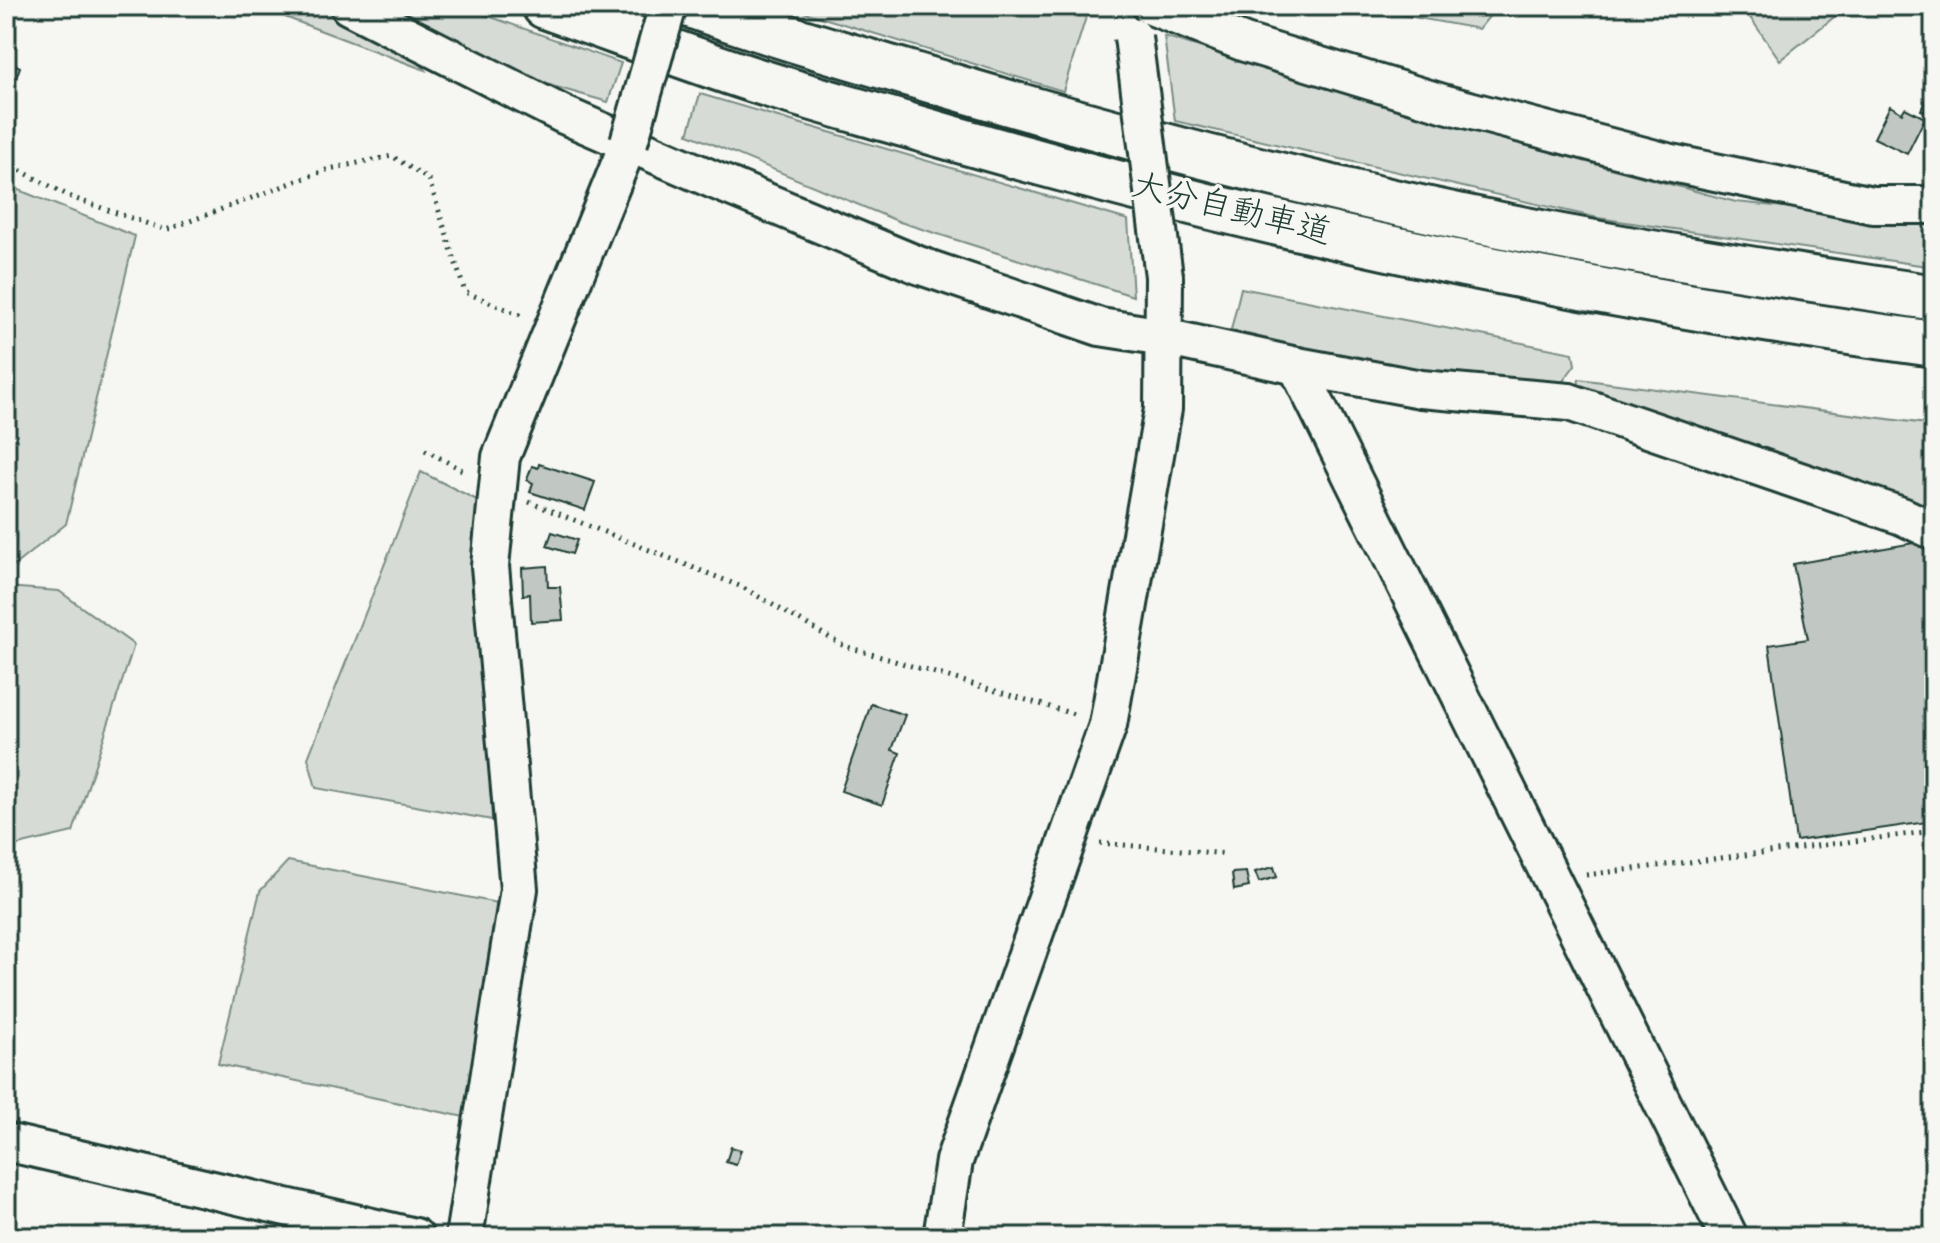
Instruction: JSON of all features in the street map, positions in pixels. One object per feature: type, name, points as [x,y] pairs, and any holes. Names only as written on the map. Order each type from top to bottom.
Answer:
[{"type":"highway","name":"大分自動車道","points":[[545,6],[742,76],[992,150],[1228,213],[1606,293],[1798,326],[1934,344]]},
{"type":"highway","name":"大分自動車道","points":[[693,6],[760,30],[1007,103],[1237,165],[1446,213],[1610,246],[1934,298]]},
{"type":"street","points":[[349,6],[564,115],[918,265],[1100,327],[1421,389],[1569,402],[1902,516],[1934,531]]},
{"type":"street","points":[[464,1237],[519,889],[490,566],[501,457],[629,142],[668,6]]},
{"type":"street","points":[[1151,6],[1245,43],[1446,104],[1667,162],[1873,205],[1934,205]]},
{"type":"street","points":[[948,1228],[954,1161],[1108,725],[1163,409],[1164,276],[1131,22]]},
{"type":"street","points":[[1297,366],[1729,1237]]},
{"type":"street","points":[[6,1142],[415,1237]]},
{"type":"path","points":[[6,163],[73,198],[166,230],[329,169],[392,156],[429,180],[465,292],[553,329]]},
{"type":"path","points":[[425,450],[497,489],[742,587],[844,646],[1108,725]]},
{"type":"path","points":[[1551,879],[1934,831]]},
{"type":"path","points":[[1067,840],[1227,854]]},
{"type":"shaded area","points":[[256,6],[320,6],[416,58],[425,70]]},
{"type":"shaded area","points":[[385,6],[460,6],[621,63],[608,102],[504,72]]},
{"type":"shaded area","points":[[784,6],[1070,6],[1086,17],[1063,91]]},
{"type":"shaded area","points":[[1352,6],[1497,6],[1497,7],[1479,29]]},
{"type":"shaded area","points":[[1742,6],[1848,6],[1780,60]]},
{"type":"shaded area","points":[[1164,36],[1432,120],[1736,202],[1888,218],[1934,217],[1934,267],[1598,218],[1175,121]]},
{"type":"shaded area","points":[[700,94],[1128,220],[1133,296],[900,222],[688,134]]},
{"type":"shaded area","points":[[6,185],[135,236],[66,524],[6,572]]},
{"type":"shaded area","points":[[1241,288],[1573,353],[1575,365],[1560,385],[1378,366],[1231,330]]},
{"type":"shaded area","points":[[1579,379],[1934,425],[1934,493],[1919,511],[1577,396]]},
{"type":"shaded area","points":[[421,472],[477,500],[492,820],[316,788],[308,758]]},
{"type":"shaded area","points":[[6,587],[59,591],[134,645],[73,832],[6,848]]},
{"type":"shaded area","points":[[288,861],[502,904],[469,1118],[218,1064],[260,891]]},
{"type":"building","points":[[6,60],[20,67],[11,92],[6,90]]},
{"type":"building","points":[[1934,82],[1934,116],[1921,110]]},
{"type":"building","points":[[1890,106],[1902,113],[1905,108],[1925,118],[1907,154],[1874,138]]},
{"type":"building","points":[[539,464],[595,482],[585,510],[530,492],[533,483],[527,480],[532,466],[538,468]]},
{"type":"building","points":[[552,532],[577,540],[572,554],[547,546]]},
{"type":"building","points":[[1925,541],[1934,545],[1934,821],[1796,841],[1769,645],[1808,639],[1793,564]]},
{"type":"building","points":[[547,566],[548,587],[560,587],[563,620],[531,622],[530,594],[523,595],[522,568]]},
{"type":"building","points":[[871,704],[905,715],[892,750],[900,753],[882,805],[841,791]]},
{"type":"building","points":[[1274,867],[1277,877],[1259,882],[1255,872]]},
{"type":"building","points":[[1246,872],[1249,887],[1234,890],[1232,873]]},
{"type":"building","points":[[731,1147],[741,1150],[736,1165],[726,1162]]}]
